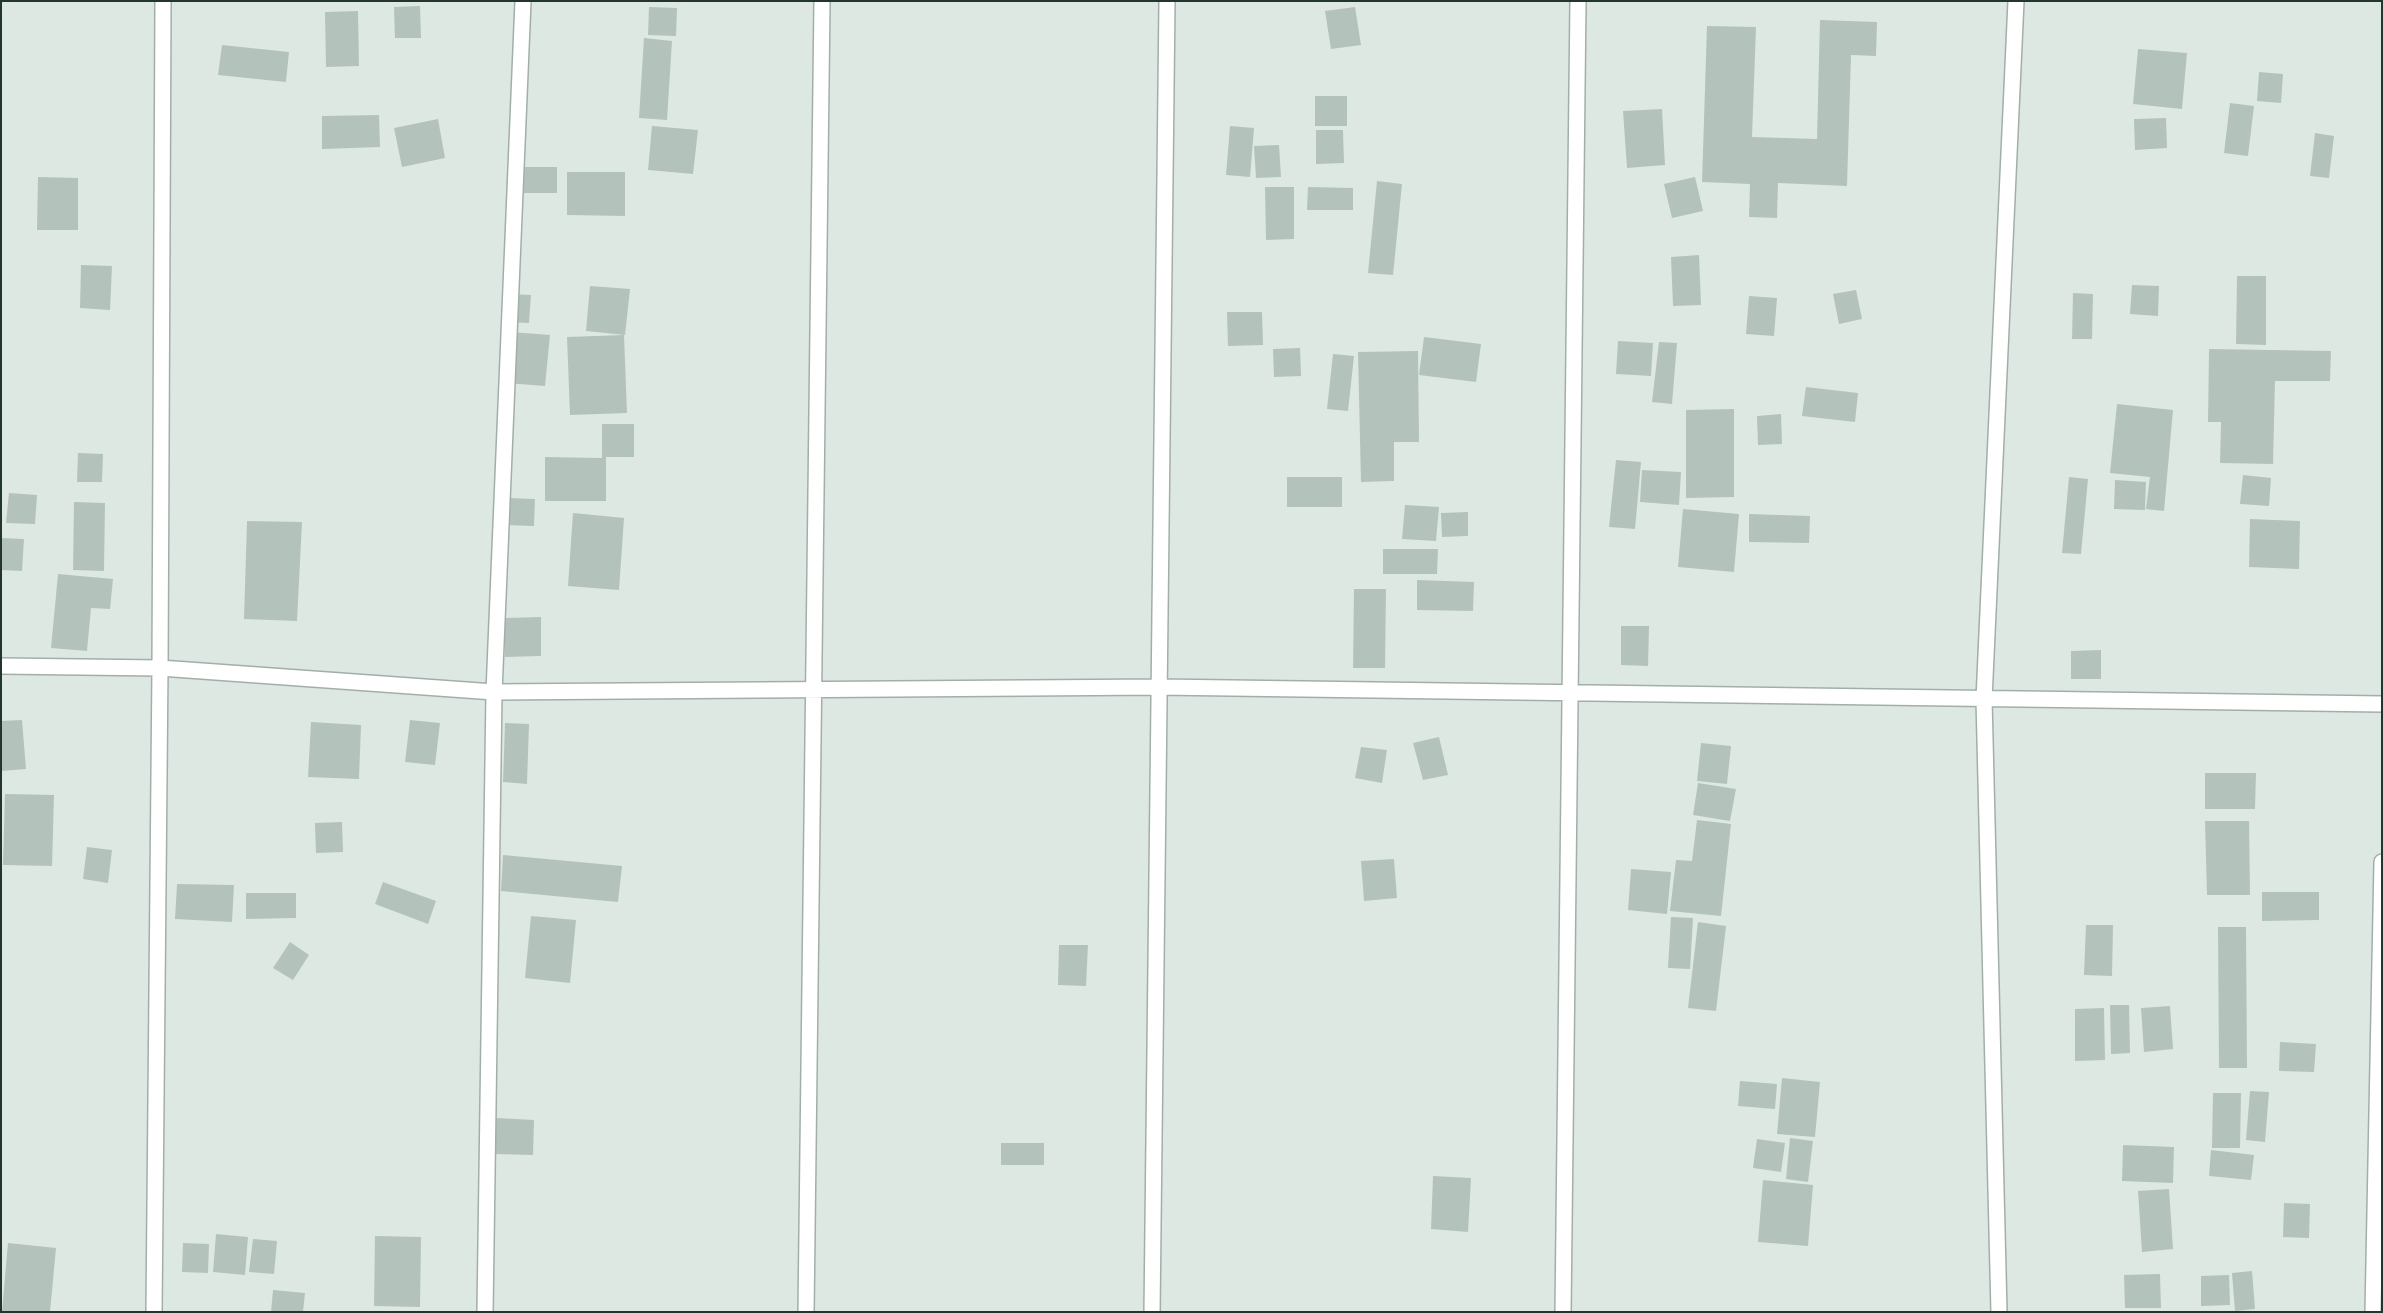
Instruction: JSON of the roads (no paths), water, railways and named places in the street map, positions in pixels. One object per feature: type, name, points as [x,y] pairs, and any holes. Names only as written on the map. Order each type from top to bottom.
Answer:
[{"type":"street","points":[[154,1312],[160,668],[163,1]]},
{"type":"street","points":[[485,1312],[494,692],[523,1]]},
{"type":"street","points":[[806,1312],[822,1]]},
{"type":"street","points":[[1152,1312],[1167,1]]},
{"type":"street","points":[[1563,1312],[1578,1]]},
{"type":"street","points":[[1999,1312],[1984,699],[2016,1]]},
{"type":"street","points":[[1,666],[160,668],[494,692],[1159,687],[2382,704]]},
{"type":"street","points":[[2373,1312],[2382,862]]}]
